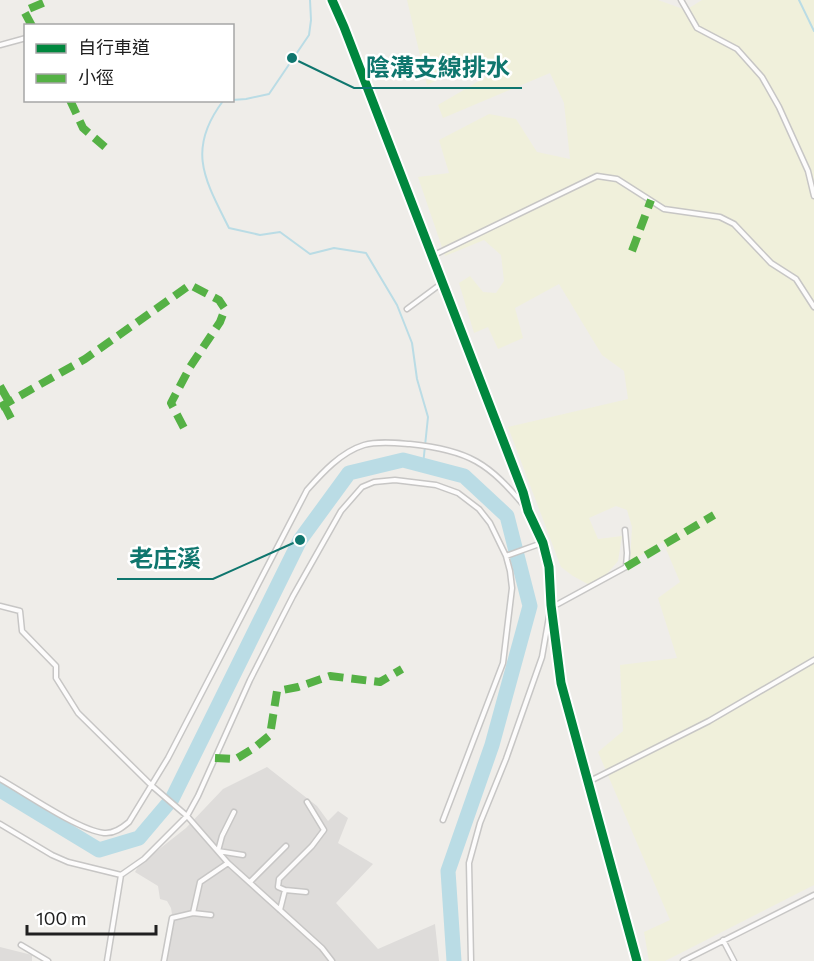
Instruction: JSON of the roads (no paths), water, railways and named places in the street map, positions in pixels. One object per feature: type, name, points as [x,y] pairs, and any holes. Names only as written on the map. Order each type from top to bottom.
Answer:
[{"type":"street","points":[[332,0],[523,492],[528,511],[543,543],[549,567],[551,605],[561,683],[637,961]]},
{"type":"lane","points":[[681,0],[697,28],[737,49],[762,77],[808,171],[814,195]]},
{"type":"lane","points":[[0,45],[24,39]]},
{"type":"lane","points":[[432,256],[597,176],[617,179],[664,209],[720,217],[734,224],[771,263],[796,279],[814,307]]},
{"type":"lane","points":[[407,309],[442,283]]},
{"type":"lane","points":[[0,779],[71,820],[105,834],[120,830],[129,822],[168,758],[307,490],[320,474],[364,445],[381,443],[425,446],[459,452],[504,481],[528,511]]},
{"type":"lane","points":[[107,961],[121,875],[144,859],[185,814],[198,796],[250,680],[293,596],[341,511],[362,487],[374,482],[395,480],[436,485],[458,493],[479,509],[490,523],[506,556],[512,588],[503,663],[443,820]]},
{"type":"lane","points":[[471,961],[469,862],[480,823],[506,759],[542,657],[551,605],[558,604],[626,567],[625,531]]},
{"type":"lane","points":[[506,556],[543,543]]},
{"type":"lane","points":[[0,606],[20,611],[22,631],[56,666],[56,678],[78,712],[152,786],[185,814],[228,862],[322,948],[333,961]]},
{"type":"lane","points":[[588,782],[709,721],[814,660]]},
{"type":"lane","points":[[306,892],[278,887],[279,879],[312,846],[324,830],[307,802]]},
{"type":"lane","points":[[218,851],[222,836],[234,812]]},
{"type":"lane","points":[[0,824],[68,862],[121,875]]},
{"type":"lane","points":[[250,882],[286,846]]},
{"type":"lane","points":[[218,851],[243,855]]},
{"type":"lane","points":[[193,913],[200,882],[228,862]]},
{"type":"lane","points":[[280,910],[285,890]]},
{"type":"lane","points":[[683,961],[814,895]]},
{"type":"lane","points":[[164,961],[172,918],[193,913],[211,915]]},
{"type":"lane","points":[[723,940],[734,961]]},
{"type":"lane","points":[[21,945],[46,960]]},
{"type":"waterway","points":[[234,100],[269,94],[309,35],[310,0]]},
{"type":"waterway","points":[[799,0],[814,31]]},
{"type":"waterway","points":[[222,102],[205,135],[202,150],[207,180],[229,228],[260,235],[280,232],[310,254],[334,248],[366,253],[397,305],[412,343],[417,379],[428,417],[423,465]]},
{"type":"waterway","points":[[0,790],[99,850],[139,838],[172,799],[300,540],[349,473],[403,460],[464,476],[507,516],[530,606],[492,745],[448,871],[454,961]]},
{"type":"place","name":"陰溝支線排水","points":[[292,58]]},
{"type":"place","name":"老庄溪","points":[[300,540]]}]
